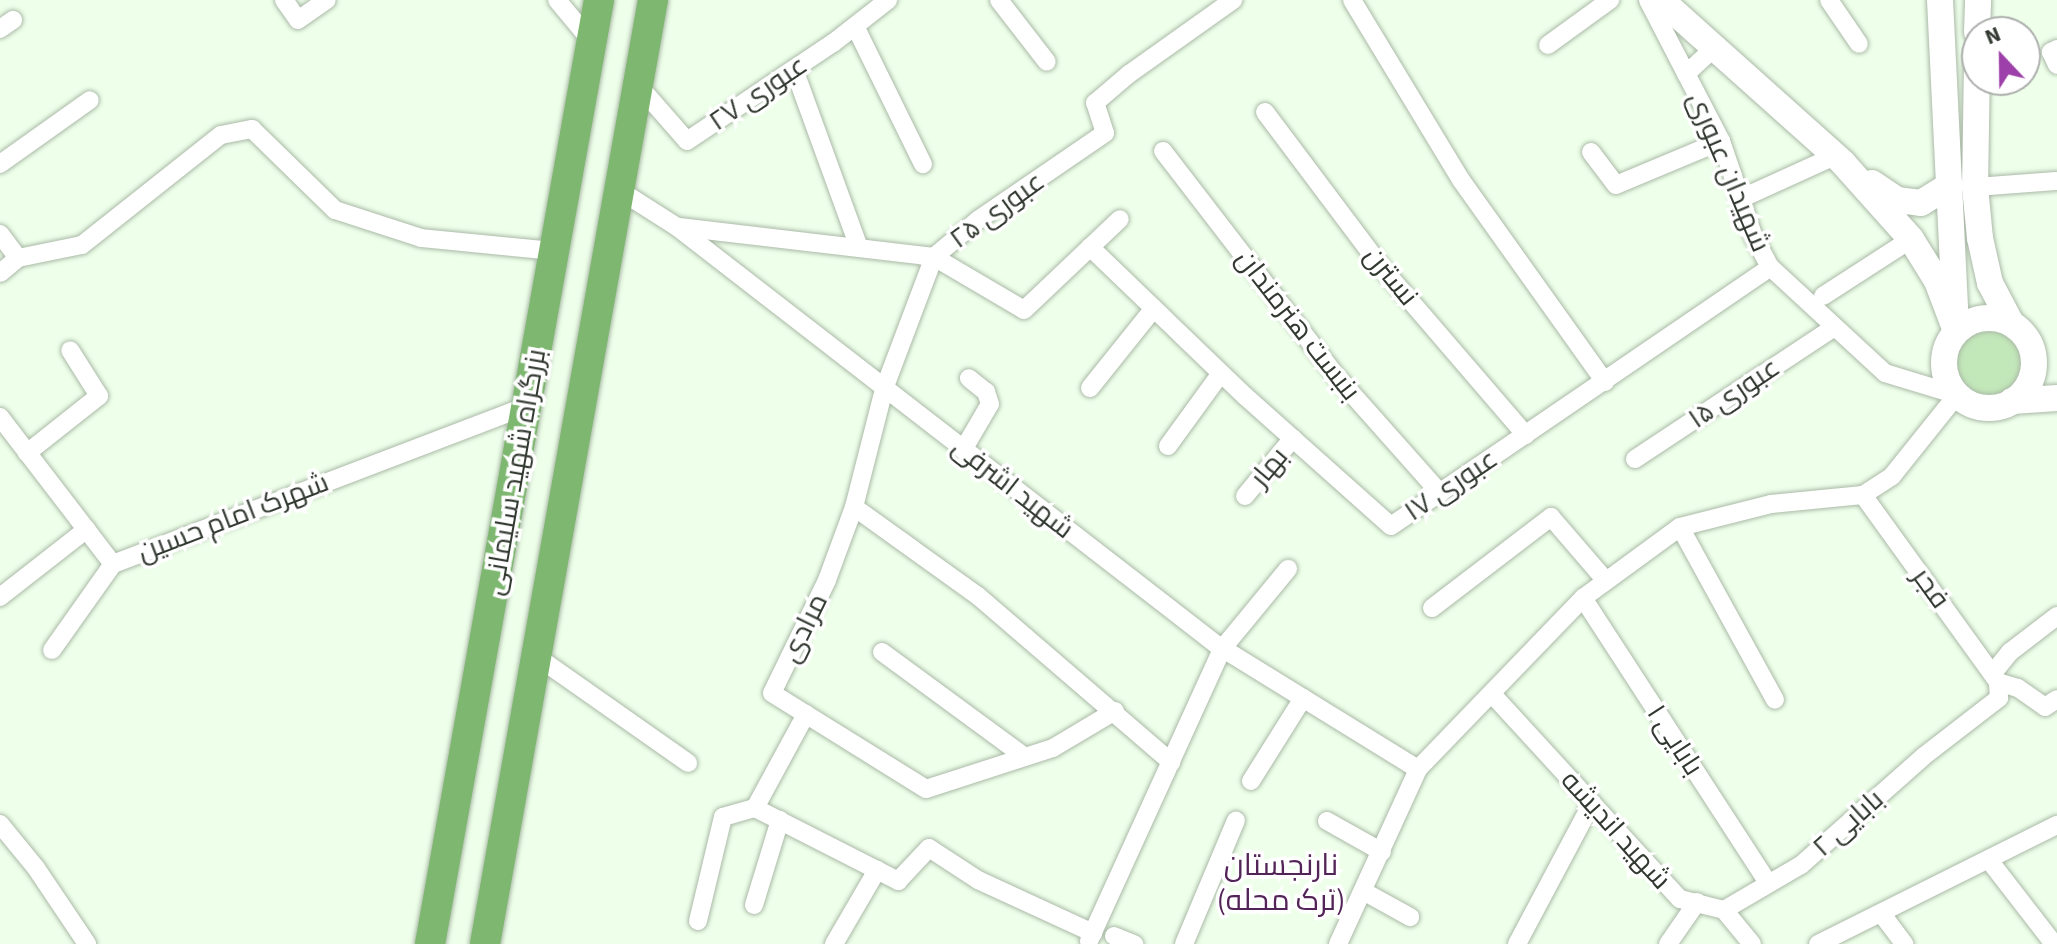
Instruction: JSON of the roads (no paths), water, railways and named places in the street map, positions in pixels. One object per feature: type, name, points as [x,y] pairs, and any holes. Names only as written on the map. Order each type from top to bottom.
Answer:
[{"type":"highway","name":"بزرگراه شهید سلیمانی","points":[[430,944],[599,0]]},
{"type":"highway","name":"بزرگراه شهید سلیمانی","points":[[485,944],[653,0]]},
{"type":"main road","name":"شهیدان عبوری","points":[[1661,0],[1839,160],[1911,239],[1937,281],[1956,331]]},
{"type":"main road","points":[[1940,0],[1963,186],[1990,283],[2016,326],[2028,339],[2034,362],[2028,385],[2012,401]]},
{"type":"main road","points":[[1956,331],[1963,186],[1973,96]]},
{"type":"main road","name":"شهیدان عبوری","points":[[1839,160],[1897,200],[1921,203],[1963,186]]},
{"type":"main road","points":[[2057,368],[2016,326],[1988,317],[1976,319],[1956,331],[1949,341],[1943,363],[1950,386],[1967,402],[1989,408],[2012,401],[2057,398]]},
{"type":"street","points":[[284,0],[298,20],[327,0]]},
{"type":"street","points":[[557,0],[592,42]]},
{"type":"street","name":"عبوری ۲۷","points":[[638,85],[687,141],[794,69],[888,0]]},
{"type":"street","points":[[999,0],[1047,62]]},
{"type":"street","name":"عبوری ۲۵","points":[[677,227],[934,257],[978,220],[1105,133],[1095,103],[1129,74],[1233,0]]},
{"type":"street","points":[[1352,0],[1461,180],[1605,382]]},
{"type":"street","points":[[1548,45],[1610,0]]},
{"type":"street","name":"شهیدان عبوری","points":[[1648,0],[1721,141],[1740,199],[1770,267],[1885,373],[1957,395]]},
{"type":"street","points":[[1829,0],[1859,44]]},
{"type":"street","points":[[855,26],[923,164]]},
{"type":"street","points":[[1686,74],[1715,47]]},
{"type":"street","points":[[2057,49],[2051,52],[2057,65]]},
{"type":"street","points":[[794,69],[859,248]]},
{"type":"street","points":[[0,164],[90,100]]},
{"type":"street","name":"نسترن","points":[[1265,112],[1383,269],[1526,435]]},
{"type":"street","points":[[0,273],[18,258],[82,245],[221,135],[252,129],[335,210],[421,238],[554,251]]},
{"type":"street","points":[[1591,152],[1616,185],[1721,141]]},
{"type":"street","name":"بنبست هنرمندان","points":[[1163,151],[1338,378],[1440,493]]},
{"type":"street","points":[[1740,199],[1839,160]]},
{"type":"street","points":[[1963,186],[2057,181]]},
{"type":"street","name":"شهید اشرفی","points":[[619,190],[677,227],[1222,649],[1418,769]]},
{"type":"street","points":[[934,257],[1024,310],[1120,219]]},
{"type":"street","points":[[0,234],[18,258]]},
{"type":"street","points":[[1823,296],[1911,239]]},
{"type":"street","name":"عبوری ۱۷","points":[[1090,247],[1221,373],[1391,526],[1770,267]]},
{"type":"street","name":"مرادی","points":[[934,257],[884,389],[854,507],[827,580],[772,693],[926,789],[1025,757]]},
{"type":"street","points":[[1090,388],[1154,308]]},
{"type":"street","name":"عبوری ۱۵","points":[[1635,459],[1833,328]]},
{"type":"street","points":[[27,453],[99,396],[70,350]]},
{"type":"street","points":[[1168,446],[1221,373]]},
{"type":"street","points":[[963,450],[990,404],[986,392],[969,378]]},
{"type":"street","points":[[1338,944],[1418,769],[1583,598],[1680,527],[1771,504],[1863,495],[1892,476],[1957,395]]},
{"type":"street","name":"شهرک امام حسین","points":[[4,429],[27,453],[113,564],[527,406]]},
{"type":"street","name":"بهار","points":[[1245,496],[1293,438]]},
{"type":"street","name":"فجر","points":[[1863,495],[1996,678]]},
{"type":"street","points":[[854,507],[978,596],[1171,762]]},
{"type":"street","points":[[1432,608],[1551,517],[1606,581]]},
{"type":"street","points":[[1680,527],[1775,700]]},
{"type":"street","points":[[0,597],[87,529]]},
{"type":"street","points":[[52,650],[113,564]]},
{"type":"street","points":[[698,921],[723,817],[755,808],[898,881],[929,848],[978,880],[1091,939],[1222,649],[1288,569]]},
{"type":"street","name":"بابایی ۱","points":[[1583,598],[1767,881]]},
{"type":"street","points":[[2057,616],[2010,652],[1996,678],[2018,688],[2045,707],[2057,699]]},
{"type":"street","points":[[882,652],[1025,757],[1053,748],[1115,711]]},
{"type":"street","points":[[536,656],[688,763]]},
{"type":"street","name":"بابایی ۲","points":[[1724,910],[1767,881],[1801,865],[1924,756],[1999,698],[1996,678]]},
{"type":"street","name":"شهید اندیشه","points":[[1492,694],[1680,899],[1724,910]]},
{"type":"street","points":[[1251,781],[1303,698]]},
{"type":"street","points":[[755,808],[806,714]]},
{"type":"street","points":[[1517,944],[1592,803]]},
{"type":"street","points":[[754,905],[780,820]]},
{"type":"street","points":[[1184,944],[1236,820]]},
{"type":"street","points":[[1327,821],[1382,852]]},
{"type":"street","points":[[0,824],[36,868],[87,944]]},
{"type":"street","points":[[1818,944],[1989,860],[2053,833]]},
{"type":"street","points":[[1989,860],[2054,944]]},
{"type":"street","points":[[834,944],[877,870]]},
{"type":"street","points":[[1363,891],[1410,917]]},
{"type":"street","points":[[1668,944],[1697,902]]},
{"type":"street","points":[[1724,910],[1752,944]]},
{"type":"street","points":[[1881,913],[1904,944]]},
{"type":"street","points":[[1114,936],[1134,944]]},
{"type":"district","name":"نارنجستان (ترک محله)","points":[[1281,883]]}]
